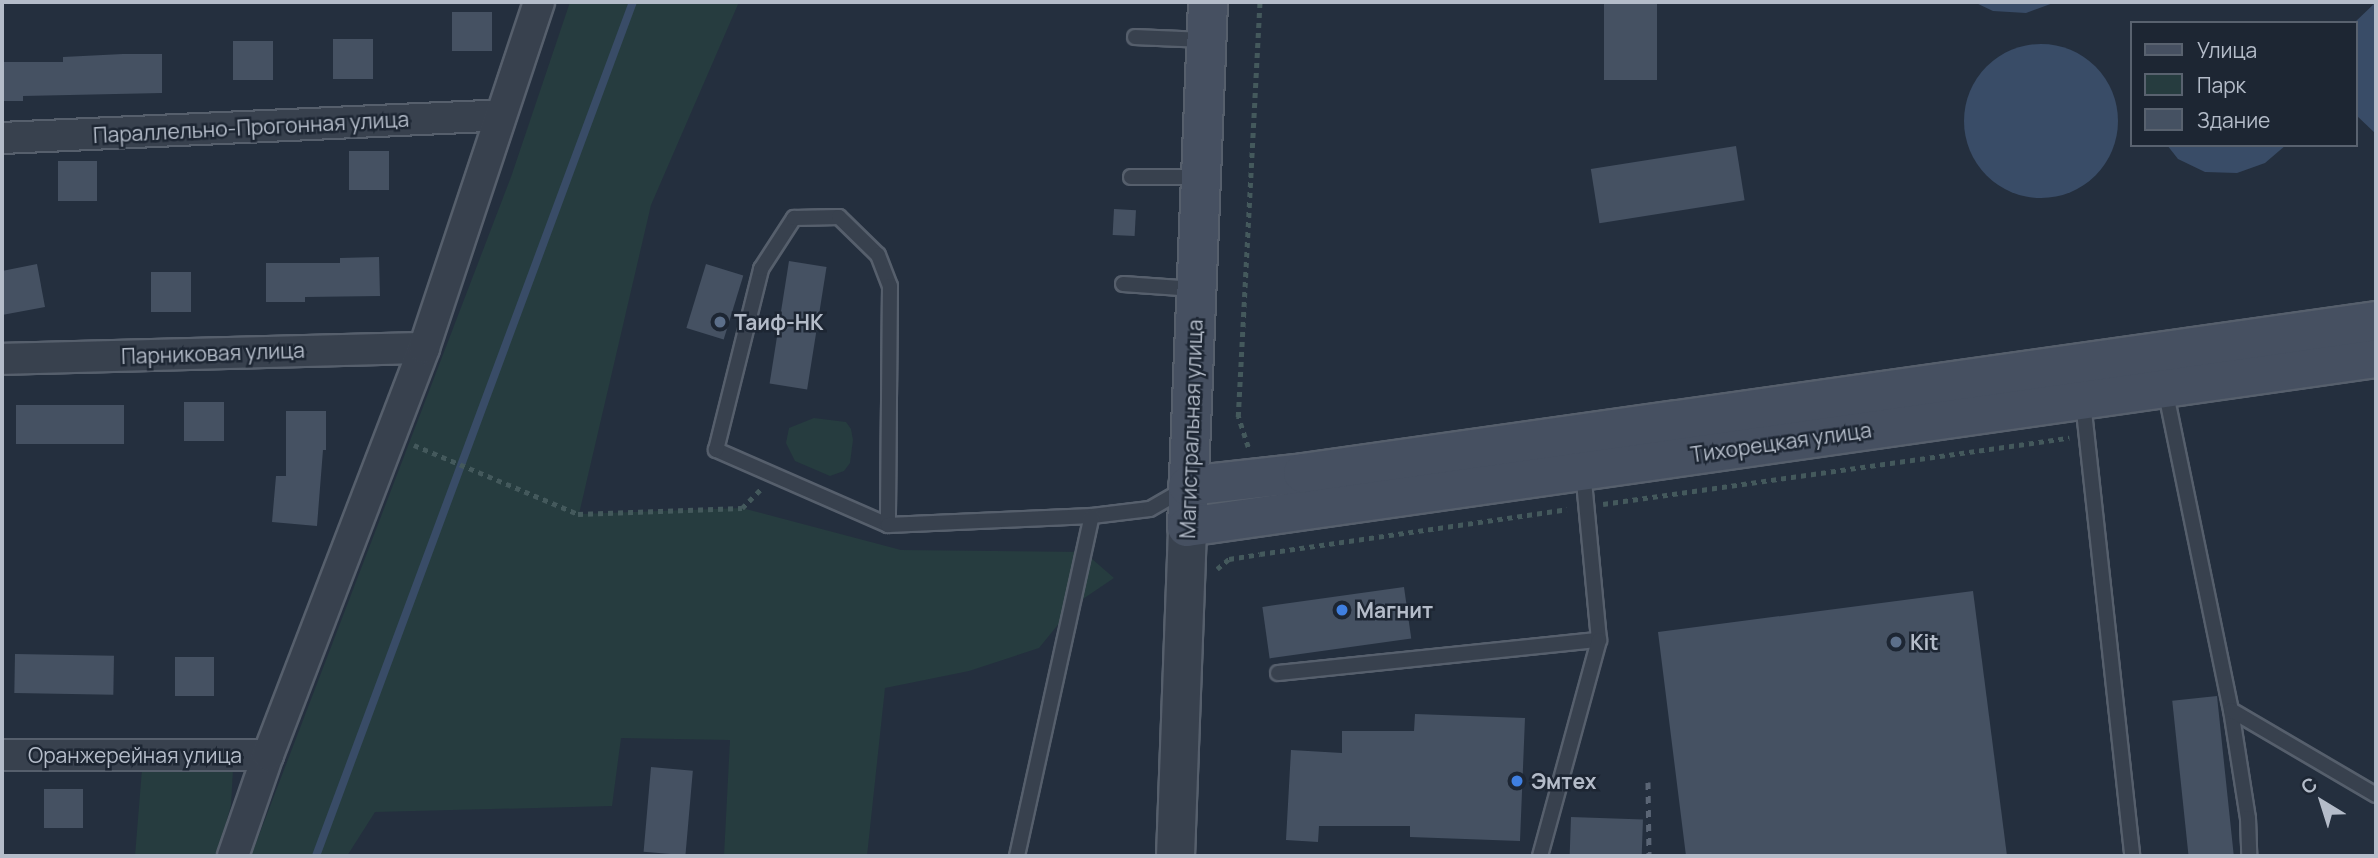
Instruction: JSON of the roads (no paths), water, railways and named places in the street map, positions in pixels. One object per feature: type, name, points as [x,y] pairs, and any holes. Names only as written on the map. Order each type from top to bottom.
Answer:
[{"type":"main road","name":"Магистральная улица","points":[[1172,511],[1197,290],[1208,2]]},
{"type":"main road","name":"Тихорецкая улица","points":[[1172,511],[1303,473],[2376,321]]},
{"type":"main road","name":"Тихорецкая улица","points":[[1172,511],[1584,488],[2085,418],[2165,388],[2376,358]]},
{"type":"street","points":[[233,856],[268,755],[424,348],[539,2]]},
{"type":"street","name":"Параллельно-Прогонная улица","points":[[2,138],[500,116]]},
{"type":"street","name":"Парниковая улица","points":[[2,359],[424,348]]},
{"type":"street","name":"Магистральная улица","points":[[1172,511],[1175,856]]},
{"type":"street","name":"Оранжерейная улица","points":[[2,755],[268,755]]},
{"type":"lane","points":[[1135,37],[1207,40]]},
{"type":"lane","points":[[1131,177],[1203,177]]},
{"type":"lane","points":[[888,525],[890,286],[878,255],[839,217],[794,218],[761,269],[716,450],[888,525],[1172,511]]},
{"type":"lane","points":[[1124,284],[1197,290]]},
{"type":"lane","points":[[2165,388],[2231,710],[2248,818],[2249,856]]},
{"type":"lane","points":[[2085,418],[2132,856]]},
{"type":"lane","points":[[1540,856],[1599,640],[1584,488]]},
{"type":"lane","points":[[1017,856],[1092,516]]},
{"type":"lane","points":[[1278,673],[1599,640]]},
{"type":"lane","points":[[2231,710],[2376,795]]},
{"type":"water","points":[[1974,2],[2056,2],[2026,13],[1993,11]]},
{"type":"water","points":[[2376,2],[2376,134],[2357,116],[2356,21]]},
{"type":"water","points":[[2041,44],[2071,50],[2096,66],[2112,91],[2118,121],[2112,151],[2096,176],[2071,192],[2041,198],[2011,192],[1986,176],[1970,151],[1964,121],[1970,91],[1986,66],[2011,50]]},
{"type":"water","points":[[2169,147],[2284,147],[2265,163],[2237,173],[2205,172],[2178,159]]},
{"type":"waterway","points":[[316,856],[633,2]]},
{"type":"railway","points":[[1648,782],[1649,856]]},
{"type":"place","name":"Таиф-НК","points":[[720,322]]},
{"type":"place","name":"Магнит","points":[[1342,610]]},
{"type":"place","name":"Kit","points":[[1896,642]]},
{"type":"place","name":"Эмтех","points":[[1517,781]]}]
